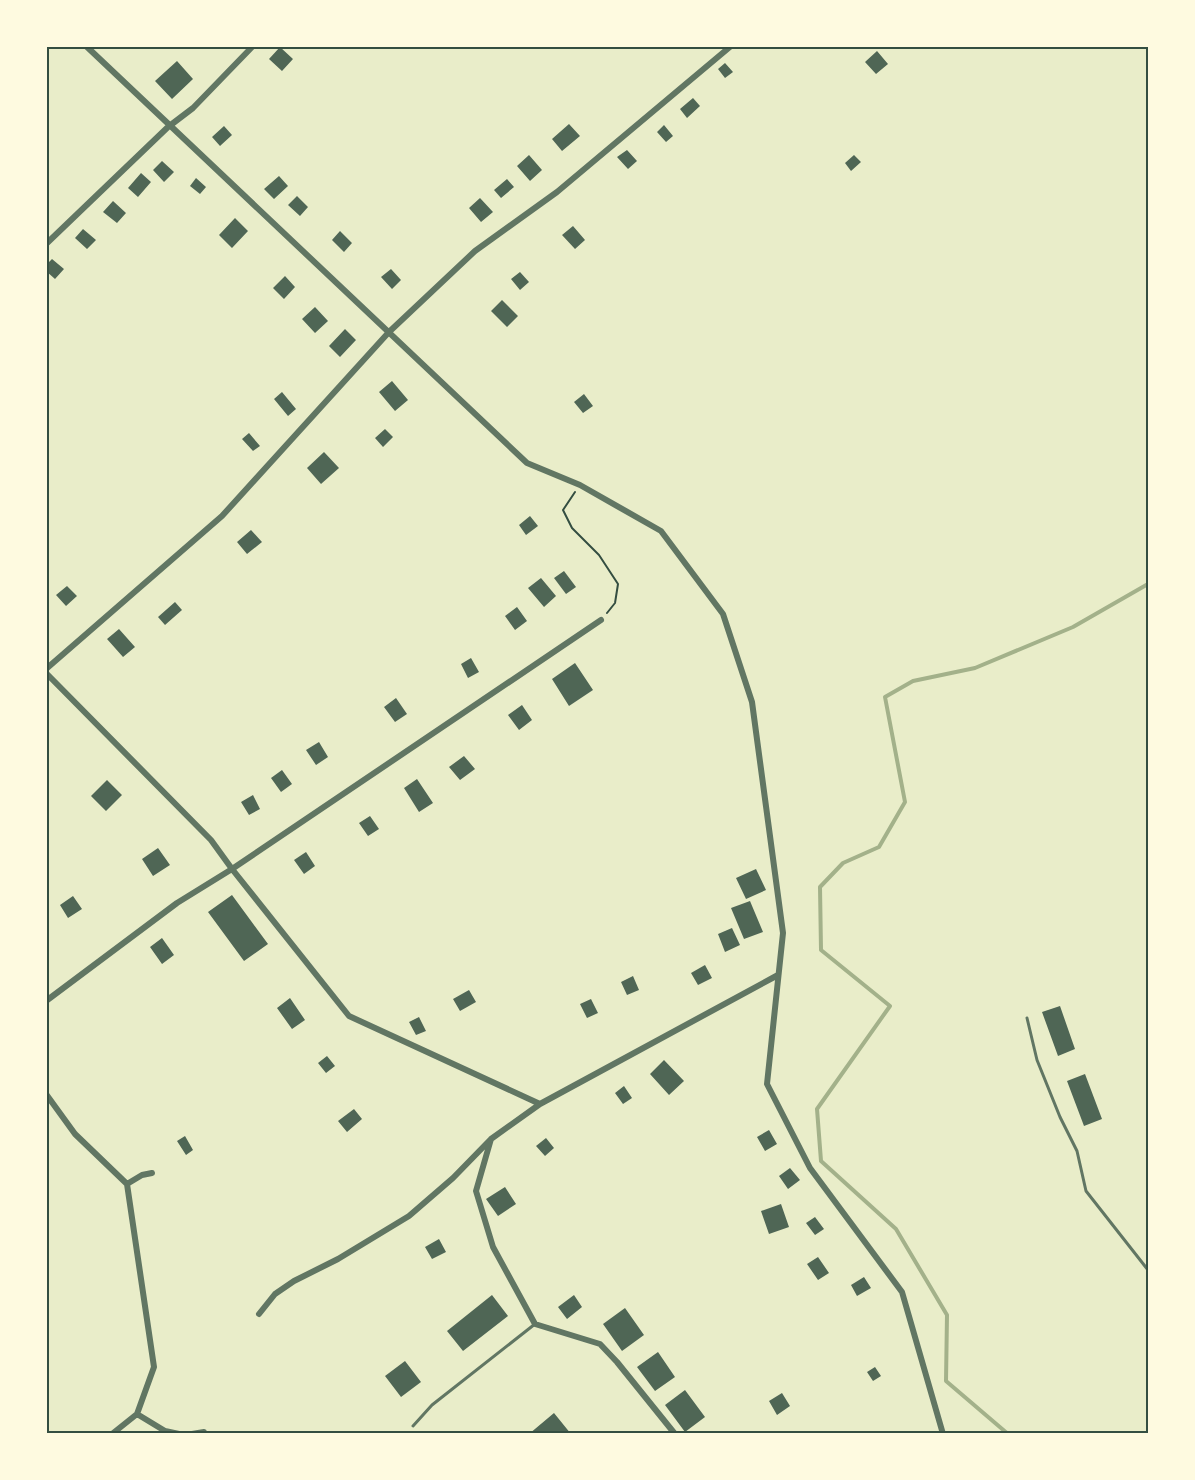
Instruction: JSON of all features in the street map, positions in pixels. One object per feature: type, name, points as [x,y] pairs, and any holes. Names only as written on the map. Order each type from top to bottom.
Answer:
[{"type":"street","points":[[86,46],[168,127],[527,463],[580,485],[661,531],[723,614],[752,702],[783,933],[767,1084],[810,1168],[902,1292],[943,1434]]},
{"type":"street","points":[[46,244],[168,127],[193,108],[253,46]]},
{"type":"street","points":[[540,1104],[349,1016],[211,840],[46,671],[222,516],[389,333],[475,251],[557,192],[731,46]]},
{"type":"street","points":[[46,1001],[177,903],[232,869],[601,620]]},
{"type":"street","points":[[259,1314],[275,1294],[294,1281],[338,1259],[409,1216],[453,1178],[492,1139],[540,1104],[778,975]]},
{"type":"street","points":[[46,1094],[75,1134],[128,1184],[154,1367],[137,1414],[112,1434]]},
{"type":"street","points":[[492,1139],[476,1191],[493,1247],[535,1324],[600,1344],[675,1434]]},
{"type":"street","points":[[128,1184],[142,1175],[152,1173]]},
{"type":"street","points":[[137,1414],[165,1431],[179,1434]]},
{"type":"street","points":[[192,1434],[204,1432]]},
{"type":"lane","points":[[1027,1018],[1037,1060],[1060,1117],[1077,1151],[1086,1191],[1149,1270]]},
{"type":"lane","points":[[413,1426],[432,1405],[535,1324]]},
{"type":"path","points":[[580,485],[563,510],[572,528],[599,555],[618,584],[615,603],[601,620]]},
{"type":"building","points":[[280,47],[293,59],[282,71],[269,59]]},
{"type":"building","points":[[877,51],[888,64],[876,74],[865,62]]},
{"type":"building","points":[[177,61],[193,79],[172,99],[155,81]]},
{"type":"building","points":[[725,63],[733,72],[725,78],[718,69]]},
{"type":"building","points":[[693,98],[700,106],[687,118],[680,109]]},
{"type":"building","points":[[569,124],[580,136],[562,151],[552,139]]},
{"type":"building","points":[[664,125],[673,136],[666,142],[657,132]]},
{"type":"building","points":[[224,126],[232,135],[220,146],[212,137]]},
{"type":"building","points":[[627,150],[637,161],[628,169],[617,157]]},
{"type":"building","points":[[529,155],[542,170],[530,181],[517,166]]},
{"type":"building","points":[[854,155],[861,162],[851,171],[845,163]]},
{"type":"building","points":[[162,161],[174,172],[164,182],[153,170]]},
{"type":"building","points":[[141,173],[151,182],[138,197],[128,188]]},
{"type":"building","points":[[279,176],[288,186],[274,199],[264,189]]},
{"type":"building","points":[[196,178],[206,187],[200,194],[190,186]]},
{"type":"building","points":[[507,179],[514,187],[501,198],[494,190]]},
{"type":"building","points":[[297,196],[308,207],[300,216],[288,205]]},
{"type":"building","points":[[480,198],[493,212],[481,222],[469,208]]},
{"type":"building","points":[[113,201],[126,213],[117,223],[103,212]]},
{"type":"building","points":[[235,218],[248,231],[232,248],[219,235]]},
{"type":"building","points":[[573,226],[585,240],[575,249],[562,235]]},
{"type":"building","points":[[83,229],[96,240],[87,249],[75,238]]},
{"type":"building","points":[[340,231],[352,243],[344,252],[332,240]]},
{"type":"building","points":[[52,259],[64,269],[55,279],[46,271],[46,265]]},
{"type":"building","points":[[391,269],[401,280],[392,289],[381,277]]},
{"type":"building","points":[[520,272],[529,282],[520,290],[511,279]]},
{"type":"building","points":[[285,276],[295,287],[284,299],[273,288]]},
{"type":"building","points":[[502,300],[518,316],[507,327],[491,311]]},
{"type":"building","points":[[315,307],[328,321],[315,333],[302,319]]},
{"type":"building","points":[[345,329],[356,340],[340,357],[329,346]]},
{"type":"building","points":[[392,381],[408,400],[395,411],[379,392]]},
{"type":"building","points":[[282,392],[296,409],[288,416],[274,399]]},
{"type":"building","points":[[584,394],[593,406],[583,413],[574,402]]},
{"type":"building","points":[[385,429],[393,437],[383,447],[375,438]]},
{"type":"building","points":[[249,433],[260,446],[253,451],[242,439]]},
{"type":"building","points":[[324,452],[339,468],[321,484],[307,468]]},
{"type":"building","points":[[530,516],[538,526],[526,535],[519,525]]},
{"type":"building","points":[[251,530],[262,542],[247,554],[237,542]]},
{"type":"building","points":[[564,571],[576,587],[566,594],[554,578]]},
{"type":"building","points":[[541,578],[556,596],[544,607],[528,588]]},
{"type":"building","points":[[67,586],[77,596],[66,606],[56,595]]},
{"type":"building","points":[[175,602],[182,610],[165,625],[158,617]]},
{"type":"building","points":[[517,607],[527,621],[515,630],[505,616]]},
{"type":"building","points":[[119,629],[135,647],[123,657],[107,639]]},
{"type":"building","points":[[471,658],[479,672],[468,678],[461,664]]},
{"type":"building","points":[[575,663],[593,690],[569,706],[552,679]]},
{"type":"building","points":[[396,698],[407,714],[395,722],[384,707]]},
{"type":"building","points":[[522,705],[532,720],[519,730],[508,715]]},
{"type":"building","points":[[319,742],[328,757],[316,765],[306,750]]},
{"type":"building","points":[[464,756],[475,769],[460,780],[449,767]]},
{"type":"building","points":[[282,770],[292,784],[281,792],[271,778]]},
{"type":"building","points":[[417,779],[433,803],[419,812],[404,788]]},
{"type":"building","points":[[107,780],[122,795],[106,811],[91,796]]},
{"type":"building","points":[[253,795],[260,809],[249,815],[241,802]]},
{"type":"building","points":[[370,816],[379,829],[368,836],[359,823]]},
{"type":"building","points":[[158,848],[170,865],[153,876],[142,859]]},
{"type":"building","points":[[306,852],[315,866],[304,874],[294,860]]},
{"type":"building","points":[[756,869],[766,890],[746,899],[736,878]]},
{"type":"building","points":[[232,895],[268,944],[244,961],[208,912]]},
{"type":"building","points":[[73,896],[82,909],[68,918],[60,905]]},
{"type":"building","points":[[750,901],[763,932],[744,939],[731,908]]},
{"type":"building","points":[[732,928],[740,945],[725,952],[718,934]]},
{"type":"building","points":[[162,938],[174,955],[162,964],[150,947]]},
{"type":"building","points":[[705,965],[712,978],[698,985],[691,973]]},
{"type":"building","points":[[633,976],[639,990],[627,995],[621,982]]},
{"type":"building","points":[[469,990],[476,1002],[460,1011],[453,999]]},
{"type":"building","points":[[290,998],[305,1020],[292,1029],[277,1008]]},
{"type":"building","points":[[591,999],[598,1013],[587,1018],[580,1004]]},
{"type":"building","points":[[1060,1006],[1075,1049],[1058,1056],[1042,1012]]},
{"type":"building","points":[[419,1017],[426,1031],[416,1035],[409,1022]]},
{"type":"building","points":[[327,1056],[335,1066],[326,1073],[318,1063]]},
{"type":"building","points":[[664,1060],[684,1081],[669,1095],[650,1074]]},
{"type":"building","points":[[1085,1074],[1102,1119],[1084,1126],[1067,1081]]},
{"type":"building","points":[[624,1086],[632,1098],[623,1104],[615,1093]]},
{"type":"building","points":[[354,1109],[362,1119],[347,1132],[338,1121]]},
{"type":"building","points":[[769,1130],[777,1144],[765,1151],[757,1137]]},
{"type":"building","points":[[185,1136],[193,1150],[186,1155],[177,1141]]},
{"type":"building","points":[[546,1138],[554,1148],[545,1156],[536,1146]]},
{"type":"building","points":[[790,1168],[800,1180],[788,1189],[779,1176]]},
{"type":"building","points":[[505,1187],[516,1204],[498,1216],[486,1199]]},
{"type":"building","points":[[781,1204],[789,1227],[769,1234],[761,1211]]},
{"type":"building","points":[[815,1217],[824,1229],[815,1235],[806,1223]]},
{"type":"building","points":[[439,1239],[446,1252],[432,1259],[425,1247]]},
{"type":"building","points":[[818,1257],[829,1273],[818,1280],[807,1264]]},
{"type":"building","points":[[864,1277],[871,1288],[857,1296],[851,1285]]},
{"type":"building","points":[[492,1295],[508,1316],[463,1351],[447,1331]]},
{"type":"building","points":[[574,1295],[582,1307],[567,1319],[558,1307]]},
{"type":"building","points":[[625,1308],[644,1335],[622,1351],[603,1324]]},
{"type":"building","points":[[658,1352],[675,1377],[655,1391],[637,1367]]},
{"type":"building","points":[[405,1361],[421,1382],[401,1397],[385,1376]]},
{"type":"building","points":[[875,1367],[881,1376],[873,1381],[867,1372]]},
{"type":"building","points":[[685,1390],[705,1417],[685,1432],[665,1405]]},
{"type":"building","points":[[782,1393],[790,1406],[777,1415],[769,1401]]},
{"type":"building","points":[[554,1413],[571,1434],[529,1434]]},
{"type":"waterway","points":[[1008,1434],[946,1381],[947,1315],[896,1229],[821,1161],[817,1109],[890,1006],[821,950],[820,887],[843,863],[879,847],[905,802],[885,697],[913,681],[975,668],[1073,627],[1148,584]]}]
